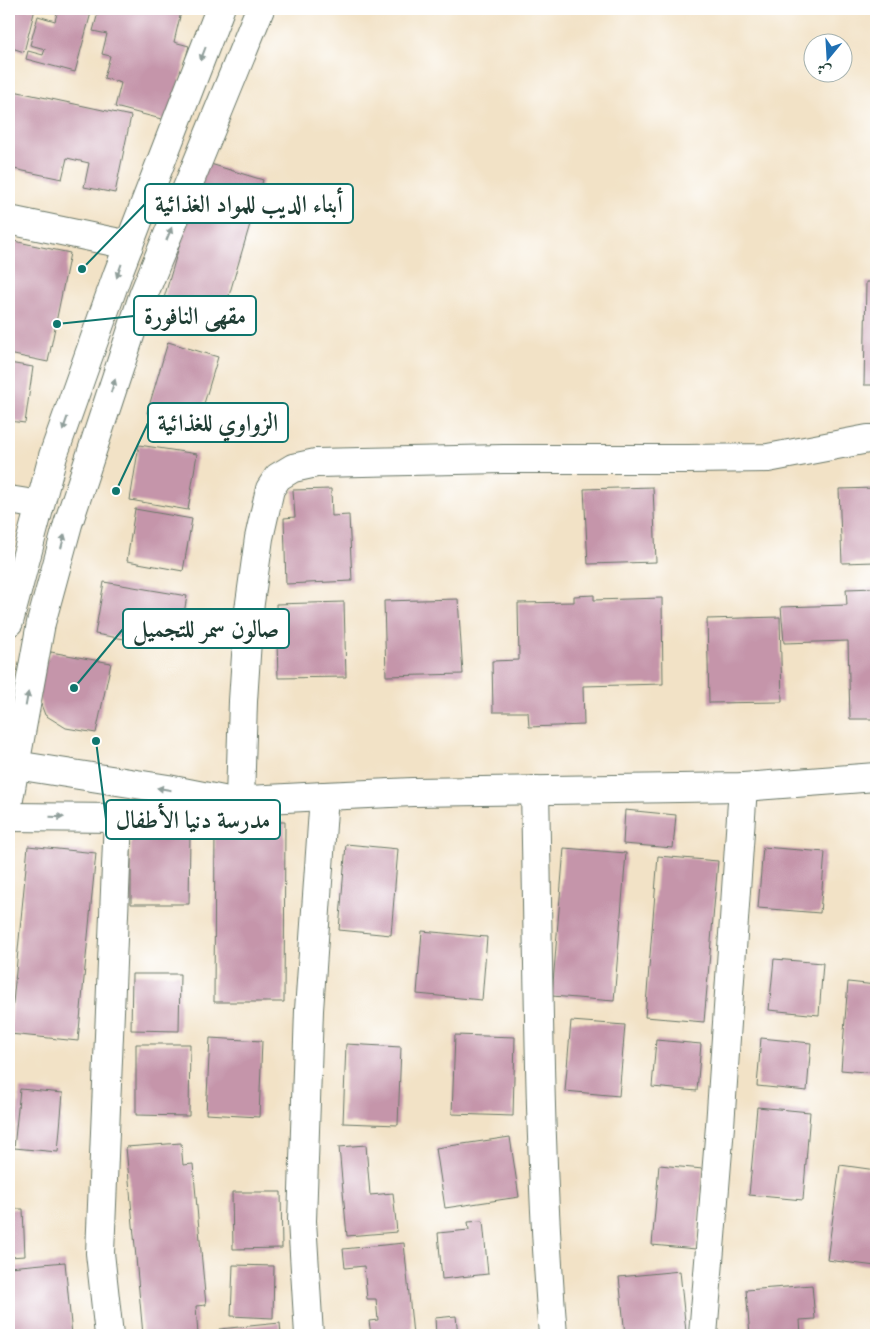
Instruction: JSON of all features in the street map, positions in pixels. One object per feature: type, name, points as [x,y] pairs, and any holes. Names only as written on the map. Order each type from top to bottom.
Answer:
[{"type":"street","points":[[9,622],[53,456],[129,244],[220,9]]},
{"type":"street","points":[[9,799],[12,765],[41,624],[68,524],[143,296],[260,9]]},
{"type":"street","points":[[9,220],[129,244]]},
{"type":"street","points":[[235,800],[249,610],[259,538],[270,489],[278,477],[293,468],[316,463],[503,459],[768,458],[876,439]]},
{"type":"street","points":[[9,500],[40,505]]},
{"type":"street","points":[[12,765],[235,800]]},
{"type":"street","points":[[9,817],[118,818],[189,811],[235,800],[413,792],[743,787],[876,777]]},
{"type":"street","points":[[703,1335],[743,787]]},
{"type":"street","points":[[535,790],[546,1238],[553,1335]]},
{"type":"street","points":[[309,1335],[302,1212],[309,1010],[324,796]]},
{"type":"street","points":[[108,1335],[100,1253],[118,818]]},
{"type":"building","points":[[10,9],[35,9],[24,52],[9,47]]},
{"type":"building","points":[[58,9],[92,9],[75,72],[26,59],[28,51],[43,55],[45,49],[30,45],[38,16],[55,21]]},
{"type":"building","points":[[99,9],[168,9],[181,12],[174,42],[189,46],[169,121],[115,107],[121,83],[104,78],[110,56],[102,54],[107,34],[93,31]]},
{"type":"building","points":[[9,90],[131,116],[115,193],[84,187],[89,163],[67,158],[62,179],[9,168]]},
{"type":"building","points":[[204,162],[263,180],[218,333],[159,315]]},
{"type":"building","points":[[9,240],[70,253],[48,362],[9,354]]},
{"type":"building","points":[[866,282],[876,282],[876,385],[864,385]]},
{"type":"building","points":[[168,342],[218,357],[197,427],[147,413]]},
{"type":"building","points":[[9,363],[33,367],[25,423],[9,421]]},
{"type":"building","points":[[139,445],[197,454],[188,510],[130,500]]},
{"type":"building","points":[[653,487],[656,562],[588,564],[584,489]]},
{"type":"building","points":[[876,488],[876,562],[842,563],[839,489]]},
{"type":"building","points":[[331,489],[332,516],[349,515],[352,581],[286,584],[284,518],[295,517],[293,490]]},
{"type":"building","points":[[135,509],[192,519],[183,571],[127,561]]},
{"type":"building","points":[[104,582],[187,596],[178,648],[95,634]]},
{"type":"building","points":[[876,588],[876,719],[850,719],[848,641],[784,643],[781,607],[847,605],[846,589]]},
{"type":"building","points":[[594,595],[594,600],[662,598],[663,684],[583,686],[584,725],[529,727],[528,712],[493,712],[492,661],[519,660],[518,603],[574,602],[574,596]]},
{"type":"building","points":[[458,599],[463,674],[386,676],[384,601]]},
{"type":"building","points":[[344,602],[346,677],[278,678],[276,604]]},
{"type":"building","points":[[780,617],[782,702],[709,703],[707,619]]},
{"type":"building","points":[[51,652],[111,663],[96,733],[66,728],[45,715],[39,699],[39,673]]},
{"type":"building","points":[[625,810],[676,815],[673,848],[623,844]]},
{"type":"building","points":[[215,821],[285,822],[284,1002],[214,1002]]},
{"type":"building","points":[[131,835],[190,836],[189,904],[131,904]]},
{"type":"building","points":[[346,844],[398,849],[391,935],[339,930]]},
{"type":"building","points":[[28,846],[96,853],[78,1041],[10,1034]]},
{"type":"building","points":[[763,847],[825,852],[820,913],[758,908]]},
{"type":"building","points":[[564,848],[626,853],[614,1001],[552,996]]},
{"type":"building","points":[[658,856],[718,861],[704,1022],[645,1017]]},
{"type":"building","points":[[422,931],[487,937],[482,1000],[417,994]]},
{"type":"building","points":[[774,959],[823,963],[819,1015],[769,1010]]},
{"type":"building","points":[[132,974],[180,974],[179,1031],[131,1030]]},
{"type":"building","points":[[848,982],[876,985],[876,1073],[841,1070]]},
{"type":"building","points":[[571,1021],[625,1025],[619,1096],[565,1091]]},
{"type":"building","points":[[455,1035],[515,1037],[513,1116],[452,1114]]},
{"type":"building","points":[[210,1038],[262,1041],[259,1117],[206,1114]]},
{"type":"building","points":[[761,1038],[811,1043],[807,1091],[757,1086]]},
{"type":"building","points":[[656,1040],[701,1044],[697,1091],[652,1087]]},
{"type":"building","points":[[136,1044],[190,1044],[189,1116],[136,1115]]},
{"type":"building","points":[[346,1044],[401,1047],[398,1125],[343,1123]]},
{"type":"building","points":[[20,1089],[63,1093],[58,1152],[14,1148]]},
{"type":"building","points":[[757,1107],[810,1112],[803,1200],[749,1195]]},
{"type":"building","points":[[510,1137],[519,1197],[445,1208],[436,1148]]},
{"type":"building","points":[[181,1143],[183,1165],[193,1164],[206,1305],[196,1306],[198,1335],[143,1335],[126,1147]]},
{"type":"building","points":[[366,1145],[370,1195],[393,1193],[397,1232],[347,1236],[339,1147]]},
{"type":"building","points":[[659,1165],[703,1169],[696,1249],[652,1245]]},
{"type":"building","points":[[840,1165],[876,1170],[876,1266],[827,1260]]},
{"type":"building","points":[[232,1192],[281,1192],[282,1248],[233,1249]]},
{"type":"building","points":[[9,1209],[23,1209],[25,1256],[9,1257]]},
{"type":"building","points":[[483,1221],[488,1274],[442,1279],[438,1233],[469,1230],[468,1222]]},
{"type":"building","points":[[404,1243],[413,1335],[371,1335],[369,1321],[378,1320],[376,1299],[367,1299],[364,1266],[345,1268],[343,1249]]},
{"type":"building","points":[[65,1262],[72,1335],[9,1335],[9,1267]]},
{"type":"building","points":[[233,1265],[274,1266],[273,1318],[231,1316]]},
{"type":"building","points":[[680,1271],[686,1332],[625,1335],[619,1277]]},
{"type":"building","points":[[812,1285],[815,1319],[800,1320],[801,1335],[750,1335],[746,1290]]},
{"type":"building","points":[[456,1316],[458,1335],[436,1335],[435,1318]]},
{"type":"building","points":[[280,1323],[281,1335],[219,1335],[219,1329]]},
{"type":"place","name":"أبناء الديب للمواد الغذائية","points":[[82,269]]},
{"type":"place","name":"مقهى النافورة","points":[[57,324]]},
{"type":"place","name":"الزواوي للغذائية","points":[[116,491]]},
{"type":"place","name":"صالون سمر للتجميل","points":[[74,688]]},
{"type":"place","name":"مدرسة دنيا الأطفال","points":[[96,741]]}]
